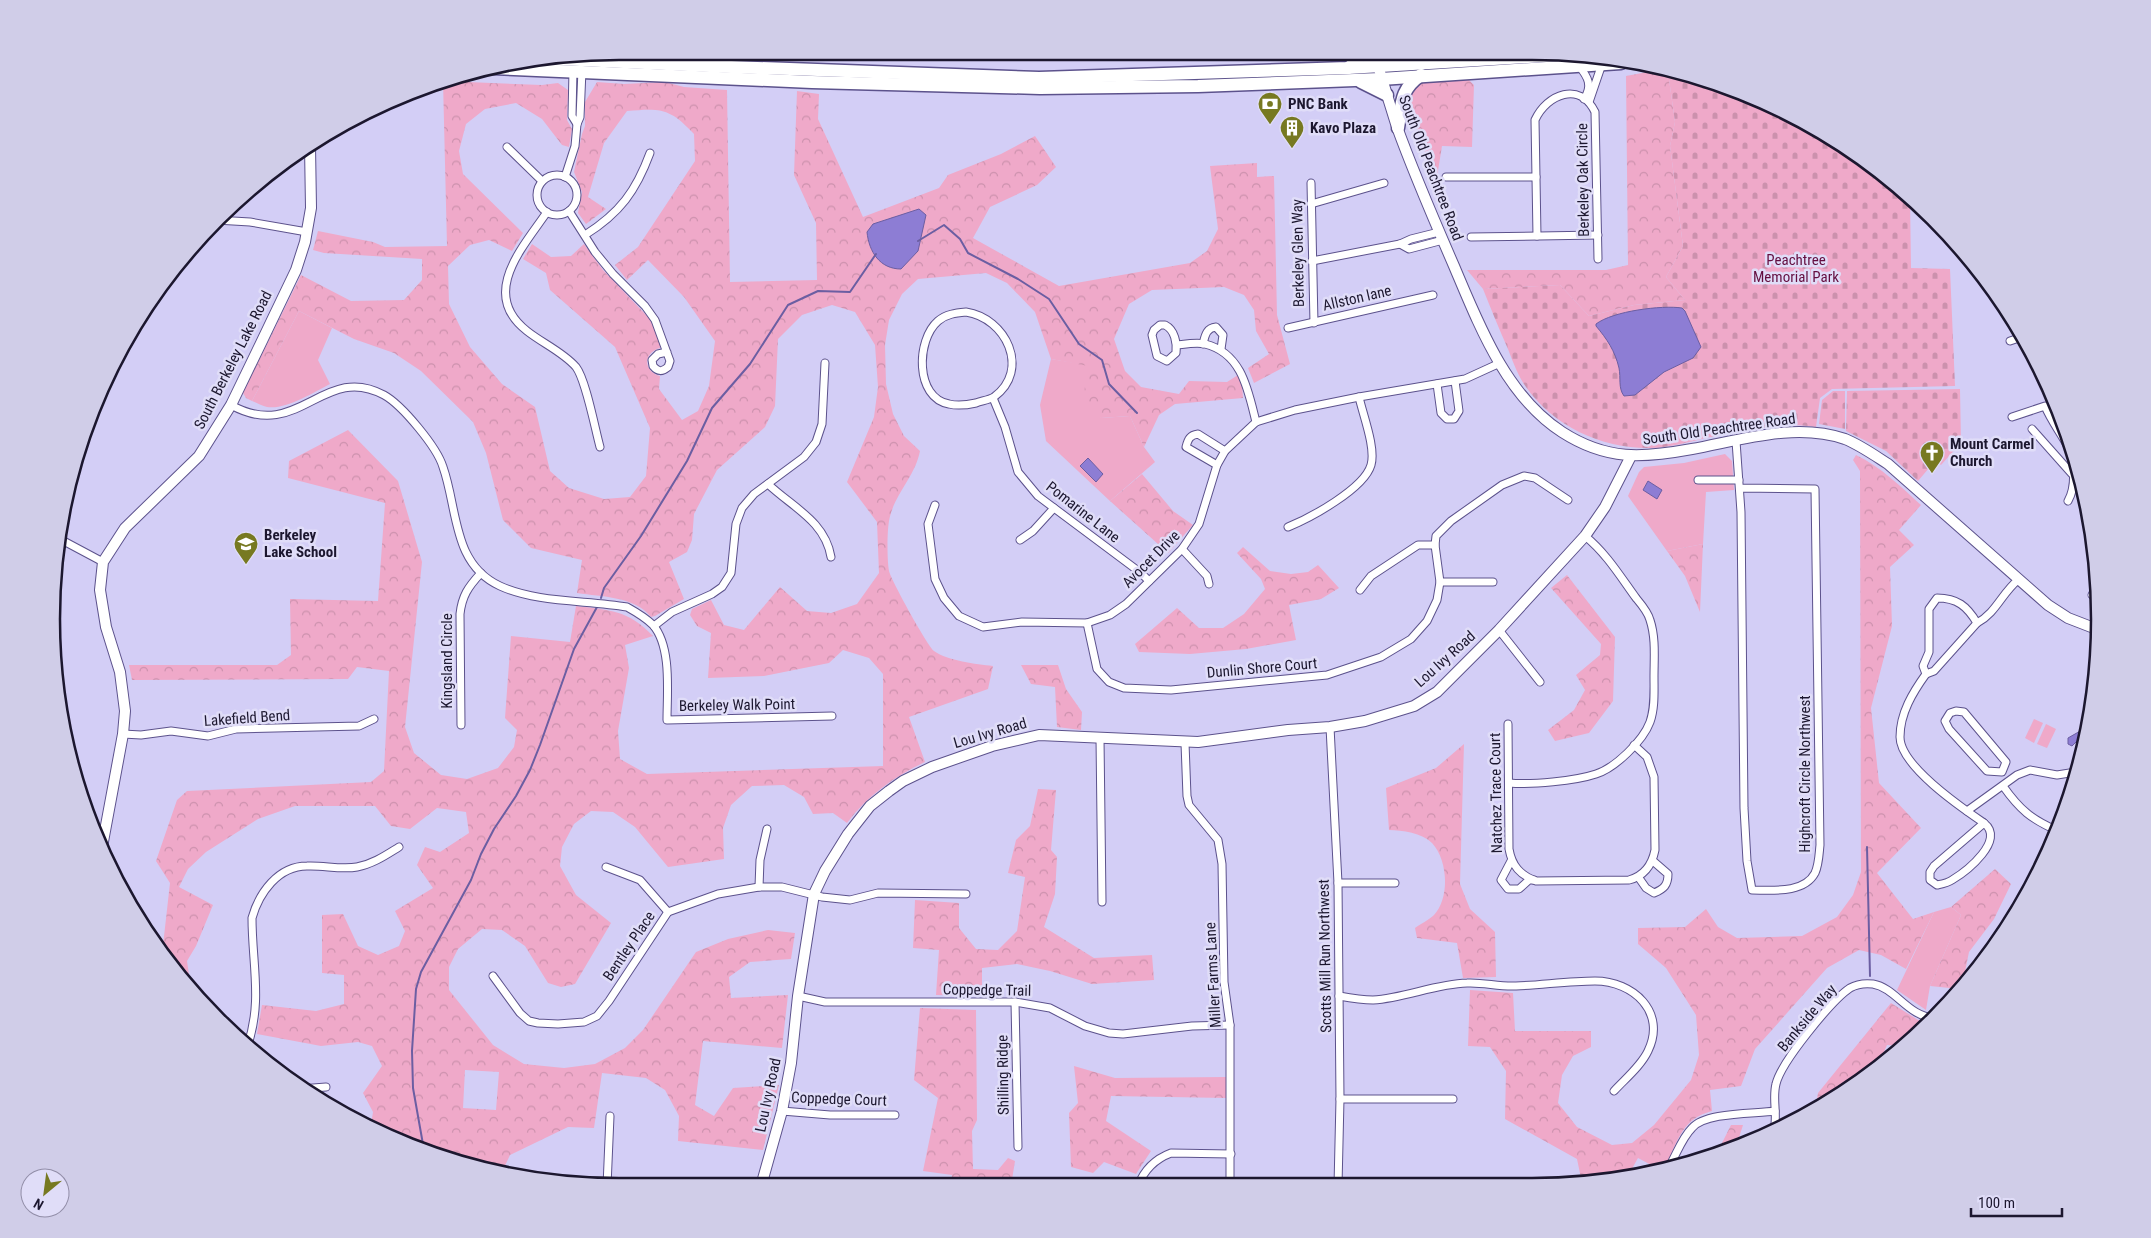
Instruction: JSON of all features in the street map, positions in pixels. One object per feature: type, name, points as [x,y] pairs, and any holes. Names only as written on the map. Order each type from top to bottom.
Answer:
[{"type":"highway","points":[[1350,74],[1357,60]]},
{"type":"highway","points":[[1393,60],[1418,70]]},
{"type":"highway","points":[[548,65],[578,63],[1039,78],[1350,74],[1563,61]]},
{"type":"highway","points":[[1398,128],[1401,101],[1405,90],[1418,70]]},
{"type":"highway","points":[[1350,74],[1387,95]]},
{"type":"street","name":"South Old Peachtree Road","points":[[1376,60],[1398,128],[1441,236],[1470,302],[1500,363],[1526,400],[1543,417],[1562,432],[1582,442],[1605,451],[1631,456],[1654,456],[1767,434],[1822,433],[1845,439],[1868,450],[1888,464],[2048,606],[2068,618],[2091,627]]},
{"type":"street","points":[[1578,62],[1592,83]]},
{"type":"street","points":[[565,178],[575,146],[577,124],[572,116],[578,63]]},
{"type":"street","name":"Berkeley Oak Circle","points":[[1598,259],[1595,112],[1586,101],[1592,83],[1602,65]]},
{"type":"street","points":[[1537,236],[1535,120],[1538,113],[1549,100],[1560,95],[1575,94],[1586,101]]},
{"type":"street","points":[[507,147],[542,181]]},
{"type":"street","name":"South Berkeley Lake Road","points":[[104,836],[123,734],[125,711],[124,692],[116,657],[106,627],[100,590],[103,562],[124,528],[199,456],[231,405],[296,270],[307,232],[311,208],[310,153]]},
{"type":"street","points":[[585,235],[605,222],[623,205],[631,194],[650,153]]},
{"type":"street","points":[[552,176],[565,178],[574,186],[576,193],[574,205],[569,211],[556,215],[546,212],[537,200],[538,188],[542,181],[552,176]]},
{"type":"street","points":[[1446,177],[1536,177]]},
{"type":"street","name":"Berkeley Glen Way","points":[[1311,183],[1314,323]]},
{"type":"street","points":[[1311,204],[1384,183]]},
{"type":"street","points":[[569,211],[595,252],[613,274],[645,306],[655,320],[667,352]]},
{"type":"street","points":[[546,212],[511,266],[506,280],[505,300],[513,318],[576,367],[583,379],[600,447]]},
{"type":"street","points":[[227,221],[250,222],[307,232]]},
{"type":"street","points":[[1312,261],[1400,244],[1414,238],[1441,236]]},
{"type":"street","points":[[1400,244],[1409,249],[1416,248],[1441,236]]},
{"type":"street","points":[[1471,238],[1598,236]]},
{"type":"street","points":[[1414,238],[1416,248]]},
{"type":"street","name":"Allston lane","points":[[1288,328],[1433,295]]},
{"type":"street","points":[[956,313],[974,313],[990,320],[1002,333],[1010,349],[1012,366],[1002,388],[993,398],[972,404],[955,405],[942,402],[931,394],[925,383],[923,361],[926,337],[938,321],[956,313]]},
{"type":"street","points":[[1160,325],[1168,326],[1172,330],[1177,345],[1176,354],[1167,361],[1157,356],[1152,335],[1154,330],[1160,325]]},
{"type":"street","points":[[1203,344],[1206,332],[1216,327],[1223,334],[1224,340],[1221,349]]},
{"type":"street","points":[[2010,341],[2016,339]]},
{"type":"street","points":[[1177,345],[1203,344],[1221,349],[1239,367],[1248,389],[1256,422]]},
{"type":"street","points":[[654,626],[672,612],[712,594],[722,587],[731,573],[736,524],[742,508],[754,494],[804,457],[816,442],[822,424],[825,363]]},
{"type":"street","name":"Avocet Drive","points":[[935,505],[928,524],[935,579],[944,598],[959,616],[983,627],[1022,622],[1087,623],[1119,609],[1182,550],[1199,524],[1217,465],[1225,451],[1256,422],[1295,410],[1465,379],[1500,363]]},
{"type":"street","points":[[1437,384],[1441,413],[1447,419],[1454,419],[1458,416],[1455,381]]},
{"type":"street","name":"Berkeley Walk Point","points":[[231,405],[245,413],[277,416],[298,408],[335,389],[352,386],[369,388],[385,395],[398,406],[432,445],[443,467],[458,536],[469,559],[481,573],[498,585],[518,592],[627,607],[643,616],[654,626],[666,654],[667,720],[832,716]]},
{"type":"street","points":[[1288,527],[1349,491],[1364,478],[1371,465],[1372,452],[1359,397]]},
{"type":"street","name":"Pomarine Lane","points":[[993,398],[1005,427],[1018,472],[1038,496],[1149,581]]},
{"type":"street","points":[[2012,417],[2045,406],[2055,424]]},
{"type":"street","points":[[2032,429],[2071,472]]},
{"type":"street","points":[[1217,465],[1186,447],[1188,440],[1192,435],[1198,434],[1225,451]]},
{"type":"street","name":"Highcroft Circle Northwest","points":[[1736,441],[1740,488],[1744,808],[1747,861],[1752,890],[1787,890],[1801,885],[1814,875],[1818,863],[1820,845],[1815,489],[1740,488]]},
{"type":"street","name":"Lou Ivy Road","points":[[763,1178],[782,1111],[791,1063],[798,996],[814,894],[825,871],[848,834],[870,806],[903,781],[932,767],[1016,739],[1039,735],[1185,743],[1288,730],[1330,727],[1365,721],[1414,706],[1437,692],[1499,630],[1585,536],[1605,507],[1631,456]]},
{"type":"street","points":[[1493,582],[1440,582],[1435,545],[1436,536],[1446,525],[1502,485],[1516,478],[1524,476],[1534,478],[1568,500]]},
{"type":"street","points":[[1698,480],[1739,480]]},
{"type":"street","points":[[2068,501],[2074,482]]},
{"type":"street","points":[[768,484],[783,499],[814,521],[822,530],[829,545],[831,557]]},
{"type":"street","points":[[1020,540],[1033,531],[1054,508]]},
{"type":"street","points":[[1509,783],[1540,783],[1596,774],[1615,764],[1634,745],[1646,731],[1653,709],[1654,631],[1650,617],[1596,545],[1585,536]]},
{"type":"street","points":[[66,542],[103,562]]},
{"type":"street","points":[[1360,590],[1371,576],[1418,545],[1435,545]]},
{"type":"street","points":[[1182,550],[1207,576],[1209,584]]},
{"type":"street","name":"Kingsland Circle","points":[[460,725],[460,614],[462,598],[467,588],[481,573]]},
{"type":"street","points":[[1984,824],[1934,866],[1930,872],[1930,880],[1937,885],[1951,881],[1979,858],[1988,846],[1992,836],[1989,827],[1938,789],[1918,770],[1904,751],[1900,739],[1910,698],[1926,674],[1934,671],[1977,623],[1994,610],[2007,591],[2018,580]]},
{"type":"street","name":"Dunlin Shore Court","points":[[1087,623],[1097,669],[1109,682],[1124,688],[1171,690],[1327,676],[1381,657],[1411,639],[1427,621],[1437,600],[1440,582]]},
{"type":"street","points":[[1926,674],[1923,666],[1929,652],[1929,609],[1937,598],[1954,599],[1962,604],[1977,623]]},
{"type":"street","points":[[1499,630],[1540,682]]},
{"type":"street","points":[[2002,772],[2006,762],[1964,712],[1956,711],[1950,713],[1946,721],[1949,729],[1987,771],[2002,772],[2011,780]]},
{"type":"street","name":"Lakefield Bend","points":[[123,734],[141,735],[171,730],[208,736],[236,730],[359,726],[374,719]]},
{"type":"street","name":"Natchez Trace Court","points":[[1508,724],[1508,833],[1512,861],[1522,873],[1536,880]]},
{"type":"street","name":"Scotts Mill Run Northwest","points":[[1330,727],[1338,883],[1340,1099],[1338,1178]]},
{"type":"street","points":[[1100,738],[1102,902]]},
{"type":"street","name":"Miller Farms Lane","points":[[1185,743],[1187,796],[1190,805],[1218,840],[1221,852],[1224,982],[1230,1025],[1230,1178]]},
{"type":"street","points":[[1634,745],[1647,757],[1654,777],[1655,850],[1653,861],[1639,878],[1646,888],[1654,893],[1663,889],[1668,882],[1668,874],[1653,861]]},
{"type":"street","points":[[1967,811],[2011,780],[2030,770],[2058,774],[2069,773]]},
{"type":"street","points":[[2003,786],[2022,810],[2050,827]]},
{"type":"street","points":[[759,887],[760,860],[766,829]]},
{"type":"street","points":[[250,1039],[256,1005],[252,918],[254,907],[263,892],[281,873],[291,868],[306,866],[358,867],[381,859],[399,847]]},
{"type":"street","name":"Natchez Trace Court","points":[[1512,861],[1501,880],[1508,889],[1519,889],[1529,880],[1603,881],[1639,878]]},
{"type":"street","points":[[606,867],[640,880],[668,912]]},
{"type":"street","points":[[1338,883],[1395,883]]},
{"type":"street","name":"Bentley Place","points":[[493,976],[520,1013],[529,1021],[545,1024],[584,1022],[597,1016],[609,1001],[668,912],[718,894],[759,887],[782,887],[850,900],[878,893],[966,894]]},
{"type":"street","points":[[1339,996],[1373,1000],[1465,983],[1515,986],[1597,981],[1621,986],[1632,991],[1649,1010],[1653,1022],[1653,1036],[1648,1051],[1614,1091]]},
{"type":"street","name":"Bankside Way","points":[[1774,1122],[1776,1084],[1781,1070],[1826,1013],[1852,987],[1862,984],[1874,984],[1883,988],[1912,1011],[1924,1017]]},
{"type":"street","name":"Coppedge Trail","points":[[798,996],[825,1002],[1015,1002],[1050,1008],[1085,1026],[1109,1033],[1123,1034],[1192,1026],[1230,1025]]},
{"type":"street","name":"Shilling Ridge","points":[[1015,1002],[1018,1147]]},
{"type":"street","points":[[314,1087],[326,1087]]},
{"type":"street","points":[[1340,1099],[1453,1099]]},
{"type":"street","name":"Coppedge Court","points":[[782,1111],[830,1115],[895,1115]]},
{"type":"street","points":[[1672,1160],[1684,1137],[1693,1126],[1705,1119],[1775,1111]]},
{"type":"street","points":[[607,1178],[610,1116]]},
{"type":"street","points":[[1143,1178],[1150,1166],[1171,1153],[1231,1154]]},
{"type":"green space","points":[[1646,72],[1669,77],[1675,122],[1670,146],[1683,246],[1666,277],[1685,300],[1634,305],[1589,316],[1560,285],[1483,289],[1467,270],[1606,270],[1628,265],[1626,76]]},
{"type":"green space","name":"Peachtree Memorial Park","points":[[1669,77],[1712,90],[1746,103],[1812,135],[1843,154],[1901,199],[1910,208],[1911,268],[1950,269],[1955,386],[1832,389],[1820,398],[1816,427],[1803,425],[1776,426],[1658,448],[1615,445],[1598,440],[1565,424],[1537,401],[1518,374],[1483,289],[1560,285],[1589,316],[1634,305],[1685,300],[1666,277],[1683,246],[1670,146],[1675,122]]},
{"type":"green space","points":[[1469,80],[1474,85],[1472,147],[1442,146],[1436,183],[1407,102],[1409,95],[1419,82]]},
{"type":"green space","points":[[465,82],[542,85],[558,83],[568,90],[567,120],[572,129],[569,147],[562,145],[542,119],[516,103],[485,109],[466,124],[459,151],[463,174],[523,233],[512,251],[489,240],[470,245],[448,266],[449,304],[470,347],[502,384],[535,407],[550,471],[569,488],[604,499],[630,497],[646,476],[650,428],[615,347],[550,290],[546,273],[523,259],[532,244],[551,257],[571,256],[584,244],[603,270],[650,319],[661,346],[650,354],[647,362],[648,366],[654,374],[660,376],[659,389],[682,420],[698,411],[709,386],[715,341],[684,297],[648,260],[627,280],[615,265],[638,247],[695,161],[694,134],[686,125],[671,115],[657,110],[627,111],[604,143],[588,197],[606,209],[586,224],[578,213],[582,192],[574,172],[585,126],[585,102],[597,82],[624,84],[665,82],[684,87],[727,90],[730,282],[817,280],[816,223],[794,175],[797,91],[819,94],[818,119],[863,217],[939,188],[948,175],[1001,154],[1035,136],[1056,167],[1037,185],[990,207],[973,238],[1059,286],[1190,263],[1207,251],[1218,229],[1210,166],[1257,163],[1257,177],[1274,176],[1277,315],[1290,364],[1254,383],[1248,368],[1269,354],[1256,331],[1254,310],[1244,295],[1224,287],[1152,290],[1129,304],[1114,339],[1125,371],[1141,387],[1179,394],[1189,381],[1227,382],[1238,375],[1242,384],[1243,398],[1175,404],[1159,415],[1144,447],[1130,416],[1101,418],[1083,400],[1088,366],[1051,359],[1035,312],[1007,283],[986,273],[918,279],[902,294],[889,320],[885,345],[886,384],[893,414],[904,436],[920,451],[914,469],[895,502],[889,521],[889,571],[924,637],[934,651],[954,660],[993,666],[988,689],[909,717],[925,762],[882,788],[863,804],[847,823],[833,813],[813,814],[804,797],[784,785],[752,786],[731,805],[723,828],[724,859],[668,867],[635,827],[613,812],[591,811],[574,824],[562,847],[560,866],[576,895],[611,923],[575,984],[561,987],[548,983],[525,946],[502,930],[482,929],[458,949],[449,967],[449,990],[493,1045],[524,1064],[564,1068],[595,1064],[625,1048],[643,1030],[696,952],[728,939],[768,930],[795,933],[791,959],[750,962],[729,977],[731,998],[788,995],[782,1048],[703,1041],[695,1105],[714,1116],[733,1088],[779,1085],[763,1150],[678,1141],[679,1116],[665,1090],[646,1078],[602,1073],[594,1128],[568,1127],[510,1155],[505,1166],[474,1159],[405,1135],[372,1120],[373,1112],[363,1093],[382,1066],[372,1046],[358,1042],[321,1046],[257,1034],[262,1005],[316,1011],[344,1004],[344,975],[322,973],[322,915],[343,914],[358,946],[378,955],[399,946],[405,931],[395,911],[433,888],[417,865],[425,847],[440,852],[469,833],[466,812],[437,808],[410,829],[391,826],[375,806],[295,806],[258,819],[206,852],[188,869],[179,887],[213,905],[196,946],[187,961],[189,976],[163,942],[170,883],[156,861],[177,800],[187,791],[371,782],[384,771],[389,671],[357,667],[348,679],[132,680],[129,665],[277,665],[291,655],[290,599],[378,601],[385,503],[288,478],[289,461],[348,430],[398,481],[422,562],[405,727],[414,753],[441,775],[467,779],[498,768],[514,747],[517,730],[505,718],[511,636],[570,642],[576,606],[609,610],[627,616],[644,627],[653,636],[625,645],[629,668],[618,731],[620,759],[647,774],[883,766],[883,674],[869,658],[843,650],[829,663],[764,676],[708,678],[711,633],[697,626],[690,615],[692,609],[711,600],[724,625],[744,630],[780,587],[807,611],[831,613],[857,604],[879,573],[877,522],[847,482],[874,417],[878,387],[875,345],[855,312],[832,305],[802,315],[778,339],[775,406],[765,427],[717,470],[694,514],[692,540],[687,552],[669,562],[684,599],[651,617],[644,610],[627,601],[577,593],[582,560],[531,548],[503,520],[486,453],[473,422],[421,371],[394,353],[354,339],[299,311],[252,401],[246,398],[243,393],[301,275],[351,301],[404,300],[422,280],[422,259],[324,253],[313,250],[318,231],[373,242],[385,247],[447,246],[443,89]],"holes":[[[465,1070],[499,1072],[496,1110],[463,1108]]]},
{"type":"green space","points":[[299,311],[332,328],[318,360],[330,384],[300,400],[283,406],[267,407],[252,401]]},
{"type":"green space","points":[[1051,359],[1088,365],[1101,418],[1130,416],[1144,447],[1155,462],[1110,501],[1046,441],[1040,405]]},
{"type":"green space","points":[[1960,389],[1961,443],[1941,465],[1935,461],[1918,481],[1886,451],[1846,431],[1847,391]]},
{"type":"green space","points":[[1833,391],[1845,391],[1845,429],[1819,424],[1822,400]]},
{"type":"green space","points":[[1725,454],[1732,461],[1734,490],[1706,492],[1703,544],[1667,551],[1628,496],[1639,472],[1644,467],[1684,463]]},
{"type":"green space","points":[[1856,455],[1882,471],[1921,505],[1899,530],[1914,545],[1890,567],[1892,626],[1871,708],[1879,783],[1921,828],[1877,873],[1913,919],[1934,912],[1906,969],[1881,955],[1859,950],[1827,968],[1755,1049],[1741,1086],[1710,1090],[1712,1111],[1694,1119],[1687,1125],[1678,1139],[1668,1161],[1651,1165],[1638,1158],[1632,1168],[1580,1176],[1577,1159],[1505,1119],[1506,1071],[1490,1047],[1468,1046],[1470,990],[1513,993],[1515,1031],[1591,1031],[1591,1047],[1573,1056],[1562,1075],[1558,1103],[1577,1127],[1612,1145],[1632,1143],[1654,1125],[1691,1080],[1699,1055],[1696,1015],[1666,968],[1638,944],[1638,928],[1685,927],[1706,909],[1718,927],[1737,938],[1802,936],[1837,917],[1853,895],[1861,872],[1860,471],[1853,460]]},
{"type":"green space","points":[[1142,474],[1173,511],[1193,525],[1168,553],[1110,501]]},
{"type":"green space","points":[[1703,544],[1700,612],[1685,576],[1667,551]]},
{"type":"green space","points":[[1243,547],[1270,571],[1291,574],[1308,572],[1318,565],[1339,588],[1321,599],[1289,605],[1296,640],[1246,649],[1190,654],[1139,652],[1135,644],[1177,608],[1199,628],[1223,628],[1244,614],[1265,589],[1261,579],[1237,553]]},
{"type":"green space","points":[[1567,575],[1615,637],[1613,701],[1589,733],[1555,741],[1548,730],[1574,710],[1585,690],[1576,675],[1600,655],[1601,644],[1551,588]]},
{"type":"green space","points":[[1021,665],[1058,665],[1066,689],[1082,712],[1081,730],[1057,727],[1055,687],[1031,684]]},
{"type":"green space","points":[[2034,719],[2043,723],[2034,743],[2025,738]]},
{"type":"green space","points":[[2046,724],[2056,729],[2047,748],[2037,744]]},
{"type":"green space","points":[[1464,744],[1460,884],[1470,909],[1495,932],[1496,977],[1463,978],[1457,943],[1417,938],[1415,928],[1434,915],[1443,899],[1445,889],[1444,869],[1437,850],[1428,840],[1412,833],[1389,830],[1386,788],[1436,768]]},
{"type":"green space","points":[[1038,789],[1056,790],[1051,850],[1057,857],[1055,894],[1044,927],[1094,958],[1152,955],[1154,980],[1092,984],[1050,971],[1017,964],[982,968],[982,996],[936,995],[939,950],[913,948],[915,900],[959,903],[959,928],[976,949],[998,950],[1017,931],[1025,877],[1008,873],[1016,840],[1030,826]]},
{"type":"green space","points":[[1995,869],[2011,884],[1994,919],[1969,952],[1965,972],[1952,988],[1930,986],[1961,915],[1951,907]]},
{"type":"green space","points":[[1951,907],[1961,915],[1930,986],[1926,1010],[1897,990],[1934,912]]},
{"type":"green space","points":[[1891,1003],[1920,1021],[1893,1045],[1887,1045],[1883,1053],[1843,1084],[1817,1099],[1818,1093]]},
{"type":"green space","points":[[920,1008],[976,1010],[977,1120],[972,1131],[973,1169],[998,1170],[1008,1158],[1015,1161],[1012,1178],[951,1178],[952,1175],[923,1171],[938,1098],[914,1080]]},
{"type":"green space","points":[[1074,1066],[1115,1078],[1226,1077],[1226,1098],[1111,1096],[1106,1121],[1151,1151],[1136,1174],[1104,1162],[1093,1173],[1071,1167],[1069,1113],[1078,1103]]},
{"type":"green space","points":[[1731,1125],[1743,1125],[1739,1138],[1721,1144]]},
{"type":"shaded area","points":[[919,209],[926,215],[918,251],[901,269],[882,263],[870,246],[867,232],[873,224]]},
{"type":"shaded area","points":[[1663,307],[1682,308],[1701,347],[1693,358],[1664,372],[1635,395],[1624,396],[1621,390],[1619,368],[1615,356],[1596,324],[1604,319],[1625,312]]},
{"type":"shaded area","points":[[1088,458],[1103,474],[1096,482],[1080,466]]},
{"type":"shaded area","points":[[1648,481],[1662,490],[1657,499],[1643,490]]},
{"type":"shaded area","points":[[2079,732],[2077,741],[2072,746],[2068,744],[2068,738]]},
{"type":"waterway","points":[[918,241],[944,225],[960,239],[968,253],[1018,279],[1049,299],[1079,344],[1102,360],[1109,384],[1137,413]]},
{"type":"waterway","points":[[601,598],[604,588],[641,536],[687,461],[712,408],[750,364],[788,305],[818,291],[850,292],[876,254]]},
{"type":"waterway","points":[[423,1142],[413,1088],[412,1051],[416,989],[421,972],[471,880],[481,854],[494,829],[516,796],[530,770],[574,649],[597,607]]},
{"type":"waterway","points":[[1867,847],[1870,976]]},
{"type":"place","name":"PNC Bank","points":[[1270,125]]},
{"type":"place","name":"Kavo Plaza","points":[[1292,149]]},
{"type":"place","name":"Mount Carmel Church","points":[[1932,474]]},
{"type":"place","name":"Berkeley Lake School","points":[[246,565]]}]
